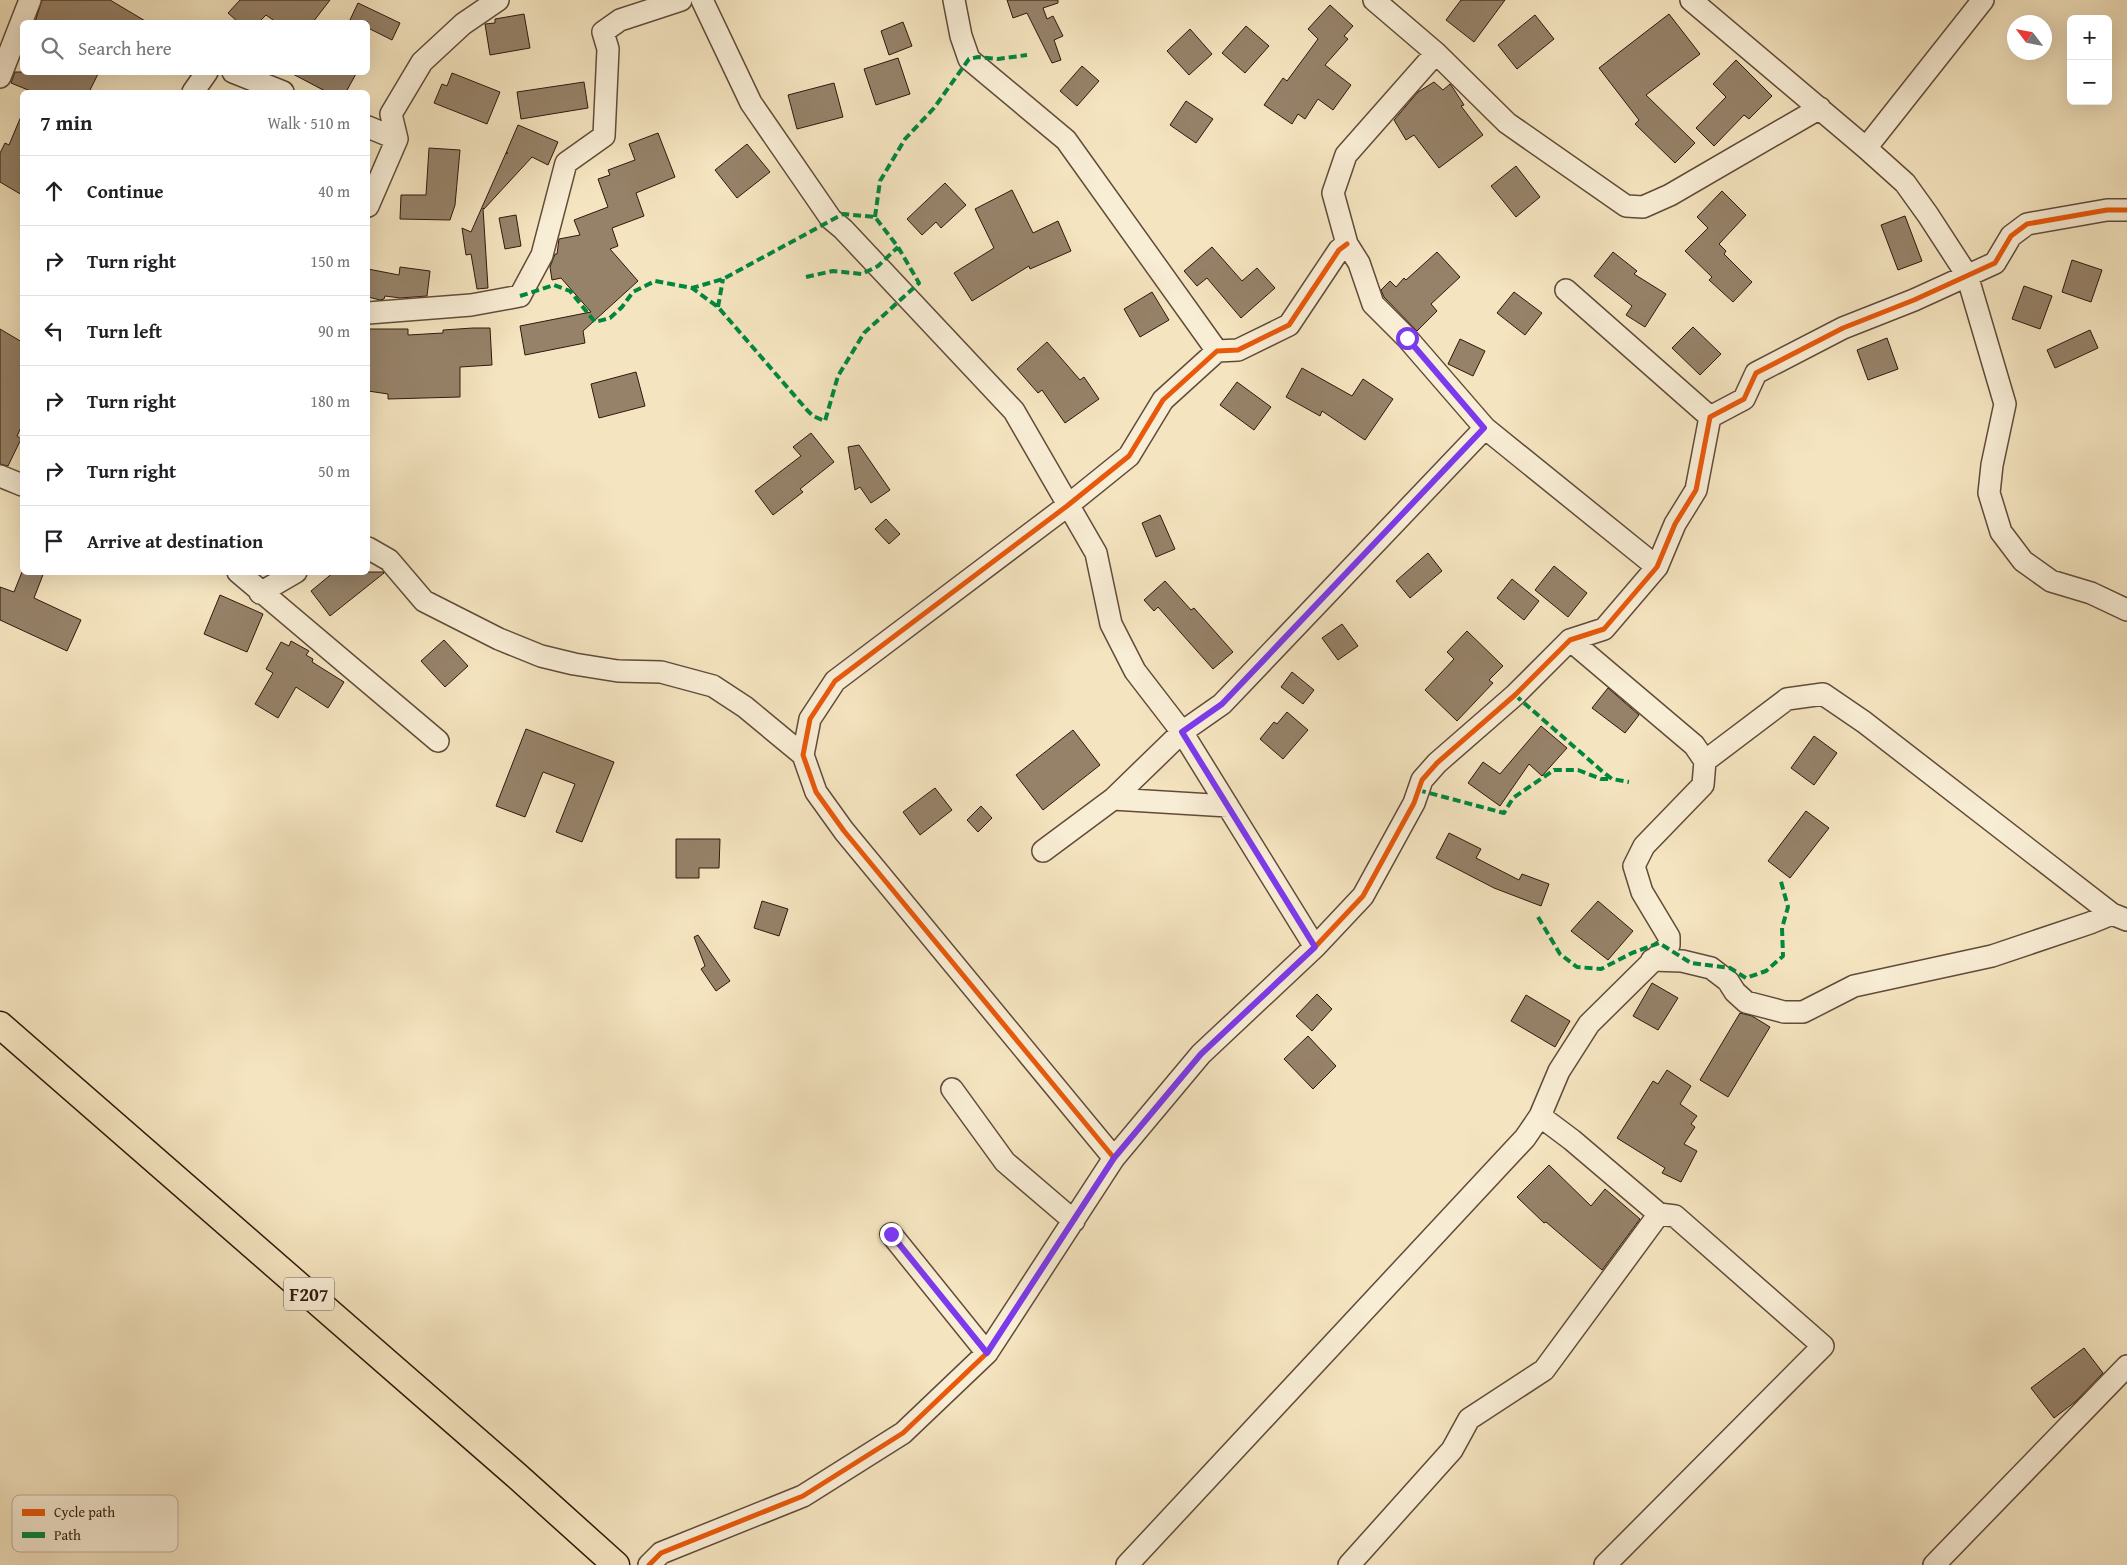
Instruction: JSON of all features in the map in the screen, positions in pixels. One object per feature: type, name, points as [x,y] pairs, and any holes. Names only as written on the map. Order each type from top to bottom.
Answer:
[{"type":"main road","name":"F207","points":[[0,1025],[501,1462],[616,1565]]},
{"type":"street","points":[[22,20],[30,0]]},
{"type":"street","points":[[370,201],[397,139],[392,114],[422,62],[463,24],[498,0]]},
{"type":"street","points":[[370,313],[471,306],[520,296],[542,255],[566,162],[604,136],[608,49],[602,32],[620,20],[681,0]]},
{"type":"street","points":[[702,0],[751,103],[832,219],[1014,411],[1067,506],[1096,553],[1110,624],[1135,671],[1182,732],[1315,947]]},
{"type":"street","points":[[954,0],[962,36],[970,59],[1066,140],[1217,351]]},
{"type":"street","points":[[1374,0],[1436,53],[1507,123],[1626,206],[1644,207],[1670,195],[1820,108]]},
{"type":"street","points":[[1691,0],[1820,108],[1905,184],[1967,275],[2005,404],[1992,465],[1989,493],[2001,532],[2023,561],[2052,581],[2091,593],[2127,610]]},
{"type":"street","points":[[1866,148],[1983,0]]},
{"type":"street","points":[[0,77],[20,26]]},
{"type":"street","points":[[1436,53],[1346,155],[1333,193],[1347,244],[1359,263],[1373,304],[1407,338],[1484,428],[1657,566]]},
{"type":"street","points":[[194,90],[205,75]]},
{"type":"street","points":[[240,75],[278,90]]},
{"type":"street","points":[[370,128],[397,139]]},
{"type":"street","points":[[1710,417],[1744,399],[1756,373],[1843,328],[1914,300],[1995,262],[2012,236],[2027,224],[2106,210],[2127,210]]},
{"type":"street","points":[[1114,1158],[844,832],[816,792],[803,755],[810,719],[835,681],[1067,506],[1129,456],[1163,400],[1217,351],[1238,350],[1289,325],[1340,250],[1347,244]]},
{"type":"street","points":[[1566,290],[1710,417]]},
{"type":"street","points":[[649,1565],[661,1553],[803,1496],[902,1433],[987,1353],[1114,1158],[1201,1054],[1315,947],[1363,896],[1414,802],[1422,780],[1437,763],[1515,695],[1570,640],[1604,629],[1657,566],[1676,524],[1696,490],[1710,417]]},
{"type":"street","points":[[1043,851],[1113,799],[1182,732],[1222,704],[1484,428]]},
{"type":"street","points":[[0,476],[20,485]]},
{"type":"street","points":[[370,549],[389,560],[424,601],[499,639],[541,656],[574,664],[618,671],[661,672],[713,686],[745,707],[803,755]]},
{"type":"street","points":[[241,575],[260,593],[438,741]]},
{"type":"street","points":[[260,593],[291,575]]},
{"type":"street","points":[[1127,1565],[1525,1138],[1540,1116],[1559,1071],[1589,1024],[1652,960],[1667,948],[1669,937],[1642,892],[1634,866],[1644,846],[1703,785],[1705,761],[1694,745],[1570,640]]},
{"type":"street","points":[[1705,761],[1787,699],[1823,694],[1864,722],[2119,917]]},
{"type":"street","points":[[1113,799],[1228,806]]},
{"type":"street","points":[[1652,960],[1682,961],[1711,968],[1728,981],[1735,992],[1746,1002],[1784,1012],[1804,1012],[1854,986],[1992,956],[2090,923],[2119,917]]},
{"type":"street","points":[[952,1089],[1005,1162],[1074,1221]]},
{"type":"street","points":[[1540,1116],[1572,1140],[1659,1214],[1675,1216],[1823,1346],[1605,1565]]},
{"type":"street","points":[[1349,1565],[1452,1450],[1469,1419],[1544,1370],[1659,1214]]},
{"type":"street","points":[[891,1234],[987,1353]]},
{"type":"street","points":[[1934,1565],[2127,1366]]},
{"type":"building","points":[[42,0],[110,0],[144,20],[36,20]]},
{"type":"building","points":[[240,0],[330,0],[315,20],[273,20],[266,15],[261,20],[236,20],[228,13]]},
{"type":"building","points":[[1007,0],[1058,0],[1058,3],[1043,8],[1047,19],[1053,16],[1063,36],[1054,40],[1061,60],[1052,63],[1027,13],[1013,18]]},
{"type":"building","points":[[1461,0],[1505,0],[1474,42],[1446,20]]},
{"type":"building","points":[[358,3],[400,23],[392,40],[370,29],[370,20],[350,20]]},
{"type":"building","points":[[1330,5],[1353,26],[1344,36],[1348,39],[1325,65],[1351,85],[1333,110],[1318,99],[1305,119],[1298,114],[1292,124],[1264,105],[1283,78],[1287,81],[1318,39],[1308,29]]},
{"type":"building","points":[[524,14],[530,48],[490,55],[485,24],[495,23],[495,19]]},
{"type":"building","points":[[1669,14],[1700,54],[1646,95],[1695,143],[1675,163],[1635,124],[1639,120],[1599,68]]},
{"type":"building","points":[[1535,15],[1554,39],[1517,69],[1498,45]]},
{"type":"building","points":[[903,22],[912,46],[889,55],[881,31]]},
{"type":"building","points":[[1246,26],[1269,46],[1245,73],[1222,53]]},
{"type":"building","points":[[1190,29],[1212,54],[1189,75],[1167,51]]},
{"type":"building","points":[[898,58],[910,94],[876,105],[864,69]]},
{"type":"building","points":[[1736,60],[1772,96],[1749,119],[1744,115],[1714,146],[1696,128],[1726,97],[1713,84]]},
{"type":"building","points":[[1082,66],[1099,81],[1077,106],[1060,91]]},
{"type":"building","points":[[15,72],[20,72],[20,75],[98,75],[90,90],[28,90],[11,83]]},
{"type":"building","points":[[452,73],[500,92],[487,124],[434,103],[442,84],[447,86]]},
{"type":"building","points":[[295,75],[355,75],[347,90],[323,90]]},
{"type":"building","points":[[584,82],[588,108],[521,119],[517,92]]},
{"type":"building","points":[[1434,82],[1443,90],[1450,84],[1464,105],[1461,106],[1483,135],[1439,168],[1414,135],[1406,140],[1394,120],[1418,92]]},
{"type":"building","points":[[834,83],[843,117],[797,129],[788,95]]},
{"type":"building","points":[[1186,101],[1213,119],[1196,143],[1170,125]]},
{"type":"building","points":[[20,119],[20,194],[0,182],[0,153],[5,143],[9,145]]},
{"type":"building","points":[[518,125],[558,142],[548,165],[532,157],[483,208],[488,288],[477,289],[471,254],[466,255],[462,228],[471,232]]},
{"type":"building","points":[[658,133],[675,177],[636,193],[644,216],[612,228],[618,246],[610,249],[638,281],[583,331],[585,343],[525,355],[520,326],[591,312],[561,278],[552,280],[550,267],[555,254],[557,254],[559,239],[580,235],[574,220],[608,207],[598,179],[610,175],[608,170],[635,160],[629,144]]},
{"type":"building","points":[[747,144],[770,172],[737,198],[715,170]]},
{"type":"building","points":[[429,148],[460,150],[455,205],[450,220],[400,219],[401,195],[426,195]]},
{"type":"building","points":[[1516,166],[1540,197],[1516,217],[1491,186]]},
{"type":"building","points":[[945,183],[966,205],[941,228],[936,222],[922,235],[907,219]]},
{"type":"building","points":[[1012,190],[1033,233],[1058,221],[1071,251],[1030,269],[1029,266],[972,301],[954,273],[994,248],[975,209]]},
{"type":"building","points":[[1722,191],[1746,215],[1719,244],[1726,251],[1724,254],[1752,282],[1733,302],[1709,280],[1712,277],[1685,251],[1708,228],[1697,217]]},
{"type":"building","points":[[516,215],[521,246],[505,249],[499,218]]},
{"type":"building","points":[[1905,216],[1922,261],[1898,270],[1881,225]]},
{"type":"building","points":[[1212,247],[1242,281],[1257,268],[1275,288],[1241,318],[1207,278],[1197,286],[1184,271]]},
{"type":"building","points":[[1437,252],[1460,277],[1431,304],[1437,311],[1417,331],[1384,297],[1381,290],[1390,281],[1396,287],[1404,278],[1406,280]]},
{"type":"building","points":[[1613,252],[1637,271],[1634,274],[1666,294],[1645,327],[1626,315],[1632,306],[1594,276]]},
{"type":"building","points":[[2072,260],[2102,270],[2091,302],[2062,292]]},
{"type":"building","points":[[400,267],[430,271],[427,296],[400,298],[385,296],[384,299],[380,300],[370,298],[370,269],[399,275]]},
{"type":"building","points":[[2024,286],[2052,296],[2040,329],[2012,319]]},
{"type":"building","points":[[1152,292],[1169,320],[1140,337],[1124,309]]},
{"type":"building","points":[[1514,292],[1542,313],[1525,335],[1497,313]]},
{"type":"building","points":[[1693,327],[1721,354],[1700,375],[1672,348]]},
{"type":"building","points":[[490,328],[492,365],[460,367],[460,397],[388,399],[388,394],[370,391],[370,329],[408,329],[408,335],[443,333],[443,330]]},
{"type":"building","points":[[0,329],[20,341],[20,429],[17,436],[20,441],[8,466],[0,464]]},
{"type":"building","points":[[2090,330],[2098,348],[2055,368],[2047,350]]},
{"type":"building","points":[[1887,338],[1898,369],[1868,380],[1857,350]]},
{"type":"building","points":[[1460,339],[1485,351],[1473,376],[1448,364]]},
{"type":"building","points":[[1047,342],[1080,380],[1084,377],[1099,399],[1065,423],[1042,390],[1038,393],[1017,369]]},
{"type":"building","points":[[1302,368],[1352,396],[1363,379],[1393,399],[1365,440],[1322,411],[1320,416],[1286,397]]},
{"type":"building","points":[[636,372],[645,406],[599,418],[591,384]]},
{"type":"building","points":[[1237,382],[1271,407],[1254,430],[1220,405]]},
{"type":"building","points":[[811,433],[834,462],[800,489],[803,492],[773,515],[755,491],[801,456],[793,447]]},
{"type":"building","points":[[859,445],[890,490],[871,503],[860,487],[855,490],[848,447]]},
{"type":"building","points":[[1160,515],[1175,549],[1156,557],[1142,523]]},
{"type":"building","points":[[886,519],[900,534],[889,544],[875,529]]},
{"type":"building","points":[[1428,553],[1442,571],[1410,598],[1396,581]]},
{"type":"building","points":[[1554,566],[1587,593],[1568,617],[1535,590]]},
{"type":"building","points":[[370,572],[384,573],[330,616],[311,591],[330,575],[370,575]]},
{"type":"building","points":[[21,575],[43,575],[34,598],[81,620],[67,651],[0,620],[0,587],[14,592]]},
{"type":"building","points":[[1512,579],[1539,601],[1524,620],[1497,598]]},
{"type":"building","points":[[1165,581],[1191,610],[1194,608],[1233,652],[1213,669],[1158,607],[1154,611],[1144,600]]},
{"type":"building","points":[[220,595],[263,614],[247,652],[204,634]]},
{"type":"building","points":[[1342,624],[1358,646],[1338,660],[1322,638]]},
{"type":"building","points":[[1467,631],[1503,666],[1489,680],[1493,683],[1457,721],[1425,690],[1454,659],[1447,652]]},
{"type":"building","points":[[444,640],[468,666],[445,687],[421,661]]},
{"type":"building","points":[[291,641],[309,651],[306,655],[313,659],[312,662],[344,682],[328,708],[296,687],[278,718],[255,704],[273,673],[266,669],[281,642],[289,646]]},
{"type":"building","points":[[1292,672],[1314,690],[1303,704],[1281,687]]},
{"type":"building","points":[[1608,688],[1639,715],[1625,733],[1592,708]]},
{"type":"building","points":[[1287,712],[1308,730],[1283,759],[1260,739],[1274,722],[1277,724]]},
{"type":"building","points":[[1541,726],[1567,748],[1542,776],[1529,764],[1500,806],[1468,783],[1483,762],[1500,774]]},
{"type":"building","points":[[526,729],[614,762],[582,842],[556,832],[575,784],[543,772],[525,817],[496,806]]},
{"type":"building","points":[[1073,730],[1100,765],[1043,810],[1016,775]]},
{"type":"building","points":[[1814,736],[1837,753],[1814,785],[1791,768]]},
{"type":"building","points":[[935,788],[952,810],[920,835],[903,812]]},
{"type":"building","points":[[981,806],[992,818],[978,832],[967,820]]},
{"type":"building","points":[[1806,811],[1829,828],[1790,878],[1768,861]]},
{"type":"building","points":[[1449,833],[1481,849],[1476,858],[1519,880],[1522,874],[1549,884],[1541,906],[1494,888],[1436,858]]},
{"type":"building","points":[[676,839],[720,839],[719,868],[699,868],[699,878],[676,878]]},
{"type":"building","points":[[762,901],[788,909],[779,936],[754,928]]},
{"type":"building","points":[[1598,901],[1633,931],[1608,960],[1571,931]]},
{"type":"building","points":[[698,935],[730,981],[716,991],[701,969],[705,966],[694,937]]},
{"type":"building","points":[[1652,983],[1678,998],[1658,1030],[1633,1016]]},
{"type":"building","points":[[1317,994],[1332,1009],[1312,1031],[1296,1016]]},
{"type":"building","points":[[1526,995],[1570,1021],[1555,1047],[1511,1021]]},
{"type":"building","points":[[1740,1013],[1752,1016],[1770,1027],[1728,1097],[1700,1080]]},
{"type":"building","points":[[1308,1036],[1336,1066],[1313,1089],[1284,1059]]},
{"type":"building","points":[[1667,1070],[1691,1086],[1680,1104],[1697,1116],[1691,1124],[1695,1127],[1684,1144],[1697,1151],[1681,1182],[1662,1173],[1665,1168],[1617,1138],[1653,1081],[1658,1084]]},
{"type":"building","points":[[1549,1165],[1591,1206],[1605,1189],[1640,1219],[1602,1270],[1546,1222],[1544,1223],[1517,1197]]},
{"type":"building","points":[[2084,1348],[2103,1373],[2075,1402],[2054,1418],[2031,1388]]},
{"type":"marked path","points":[[875,217],[880,181],[905,139],[934,108],[969,59],[978,57],[998,59],[1027,55]]},
{"type":"marked path","points":[[520,296],[554,285],[570,291],[595,322],[610,318],[622,307],[633,292],[655,281],[692,288],[718,307],[807,410],[813,416],[825,421],[838,376],[864,333],[919,283],[898,247],[875,217],[843,214],[723,279],[692,288]]},
{"type":"marked path","points":[[806,277],[833,271],[862,274],[878,266],[898,247]]},
{"type":"marked path","points":[[718,307],[723,279]]},
{"type":"marked path","points":[[1515,695],[1612,779],[1629,782]]},
{"type":"marked path","points":[[1418,790],[1504,813],[1513,798],[1554,770],[1578,770],[1601,779],[1612,779]]},
{"type":"marked path","points":[[1538,917],[1560,954],[1577,967],[1601,969],[1632,953],[1659,943],[1691,963],[1730,968],[1746,978],[1766,971],[1783,956],[1782,928],[1788,907],[1780,878]]},
{"type":"cycle path","points":[[649,1565],[661,1553],[803,1496],[903,1433],[987,1353],[1114,1158],[1201,1054],[1315,947],[1363,896],[1414,803],[1422,780],[1437,763],[1515,695],[1570,640],[1604,629],[1657,567],[1675,524],[1696,490],[1710,417],[1744,399],[1756,373],[1843,328],[1914,300],[1995,263],[2011,236],[2027,224],[2107,210],[2127,210]]},
{"type":"cycle path","points":[[1114,1158],[844,831],[816,792],[803,755],[810,719],[835,681],[1067,506],[1129,456],[1163,400],[1217,351],[1238,350],[1289,325],[1339,250],[1347,244]]},
{"type":"route","points":[[891,1234],[987,1353],[1114,1158],[1201,1054],[1315,947],[1182,732],[1222,704],[1484,428],[1407,338]]}]
